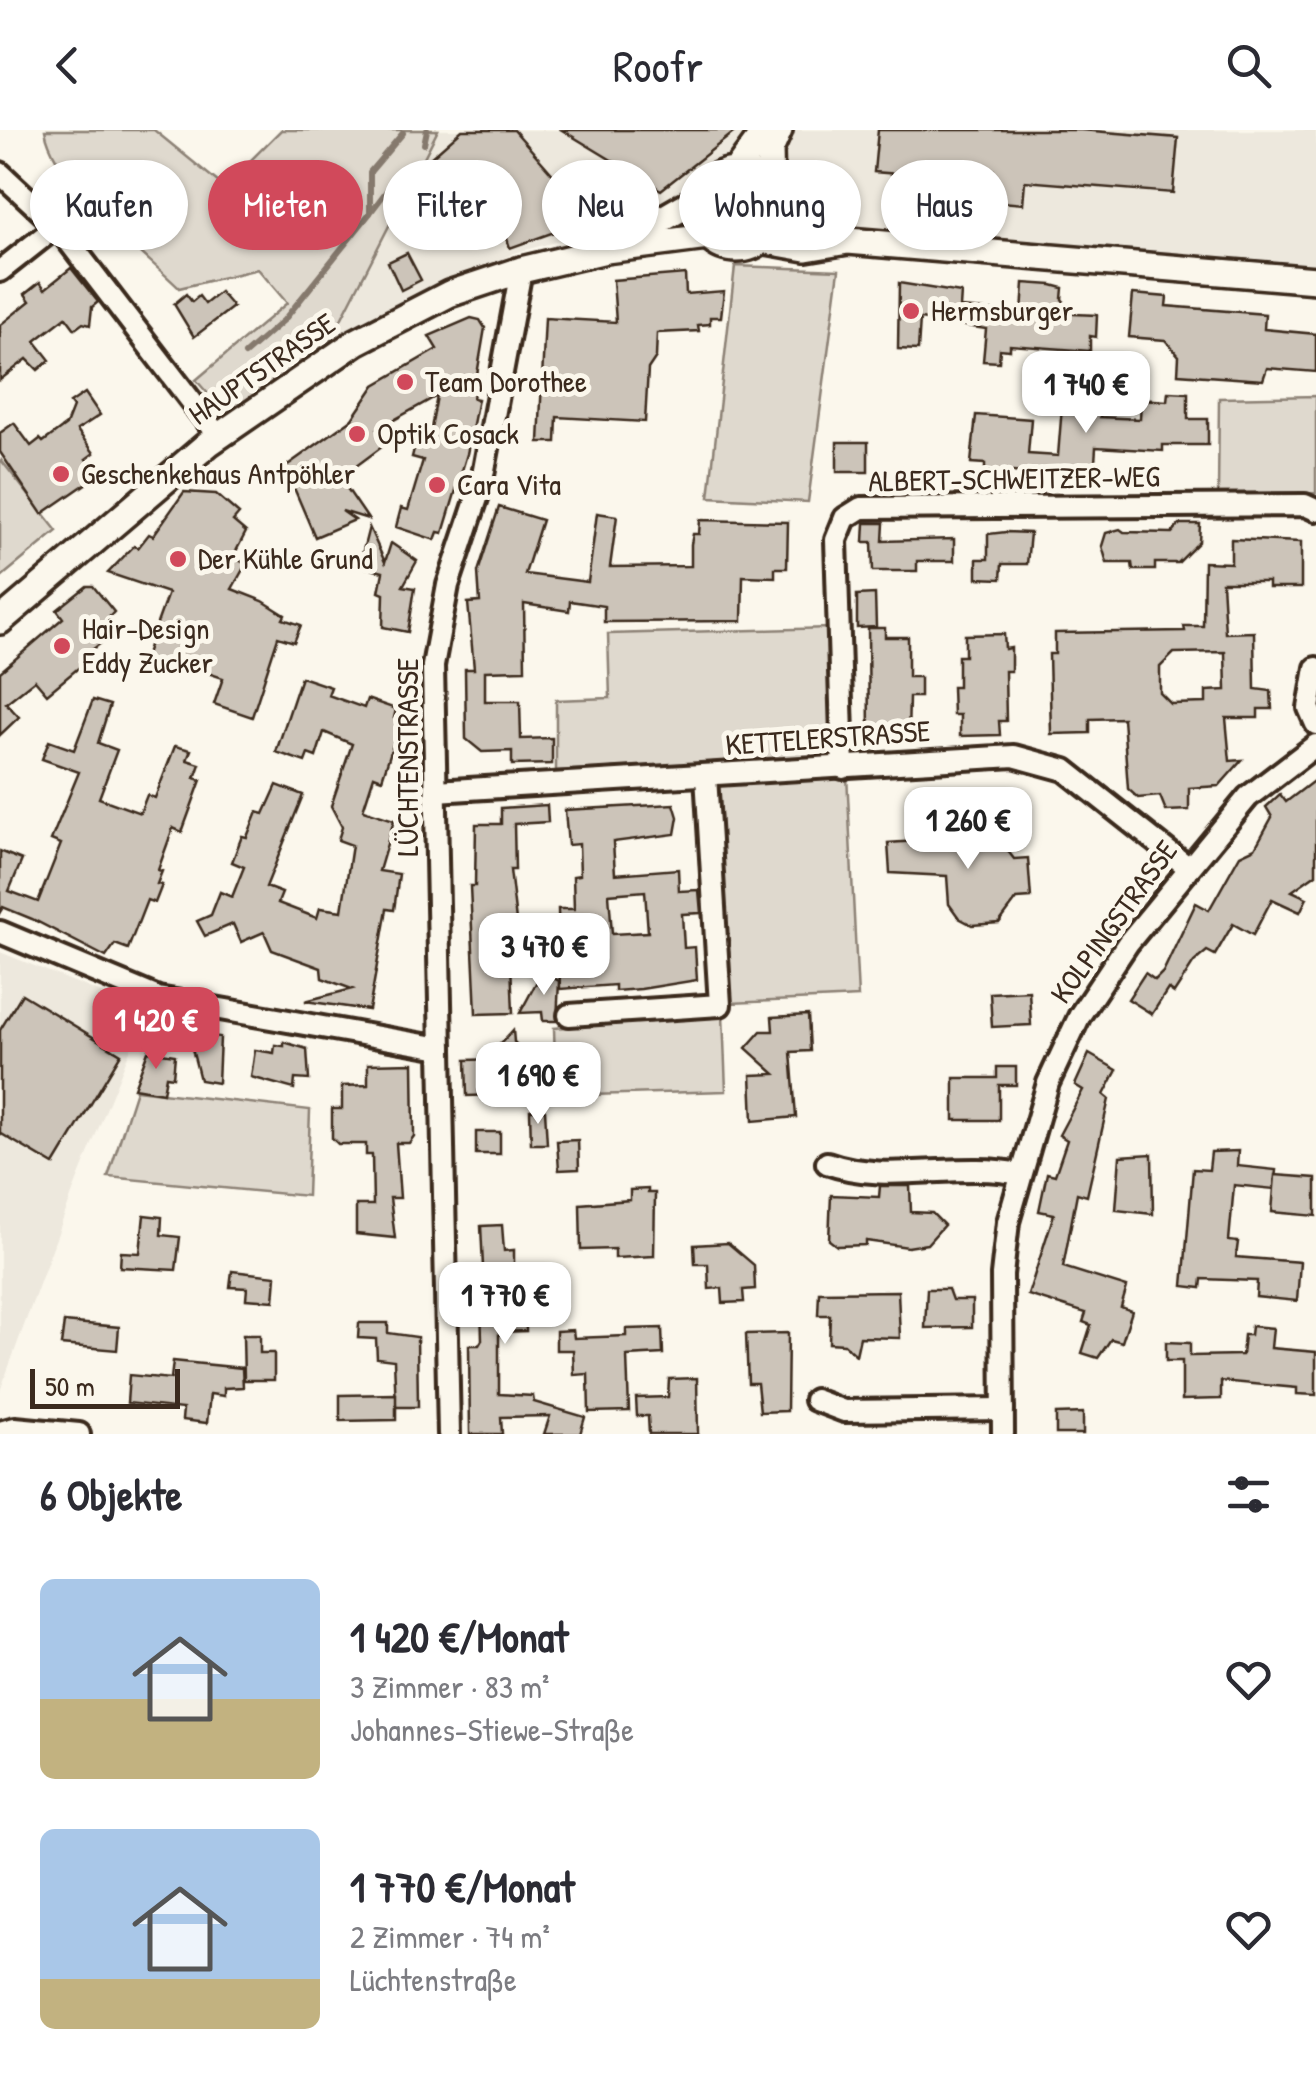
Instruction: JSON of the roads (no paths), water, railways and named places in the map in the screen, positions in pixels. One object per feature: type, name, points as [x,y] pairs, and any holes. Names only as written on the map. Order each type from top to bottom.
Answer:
[{"type":"main road","points":[[744,160],[766,130]]},
{"type":"main road","points":[[771,160],[778,130]]},
{"type":"main road","points":[[861,243],[1316,280]]},
{"type":"main road","name":"HAUPTSTRASSE","points":[[0,622],[218,436],[356,342],[449,294],[521,270],[606,250]]},
{"type":"street","points":[[0,173],[30,200]]},
{"type":"street","points":[[0,271],[30,248]]},
{"type":"street","points":[[76,250],[218,436]]},
{"type":"street","name":"LÜCHTENSTRASSE","points":[[450,1434],[433,666],[448,585],[481,486],[521,270]]},
{"type":"street","name":"ALBERT-SCHWEITZER-WEG","points":[[843,768],[836,540],[845,518],[860,508],[1305,505],[1316,510]]},
{"type":"street","points":[[1316,668],[1310,708],[1316,724]]},
{"type":"street","name":"KOLPINGSTRASSE","points":[[1003,1434],[1002,1275],[1008,1222],[1048,1083],[1080,1015],[1128,943],[1248,797],[1316,745]]},
{"type":"street","name":"KETTELERSTRASSE","points":[[436,791],[1014,756],[1064,770],[1188,868]]},
{"type":"street","points":[[568,1015],[720,1005],[706,776]]},
{"type":"street","points":[[0,932],[158,998],[441,1048]]},
{"type":"street","points":[[827,1163],[850,1172],[991,1168],[1020,1174]]},
{"type":"street","points":[[815,1400],[844,1411],[1003,1409]]},
{"type":"street","points":[[0,1432],[15,1428],[80,1434]]},
{"type":"waterway","points":[[424,144],[427,130]]},
{"type":"waterway","points":[[245,354],[284,320],[370,213],[370,172],[403,133]]},
{"type":"waterway","points":[[370,213],[383,196]]},
{"type":"place","name":"Hermsburger","points":[[911,311]]},
{"type":"place","name":"Team Dorothee","points":[[405,382]]},
{"type":"place","name":"Optik Cosack","points":[[357,434]]},
{"type":"place","name":"Geschenkehaus Antpöhler","points":[[61,474]]},
{"type":"place","name":"Cara Vita","points":[[437,485]]},
{"type":"place","name":"Der Kühle Grund","points":[[178,559]]},
{"type":"place","name":"Hair-Design Eddy Zucker","points":[[62,646]]}]
